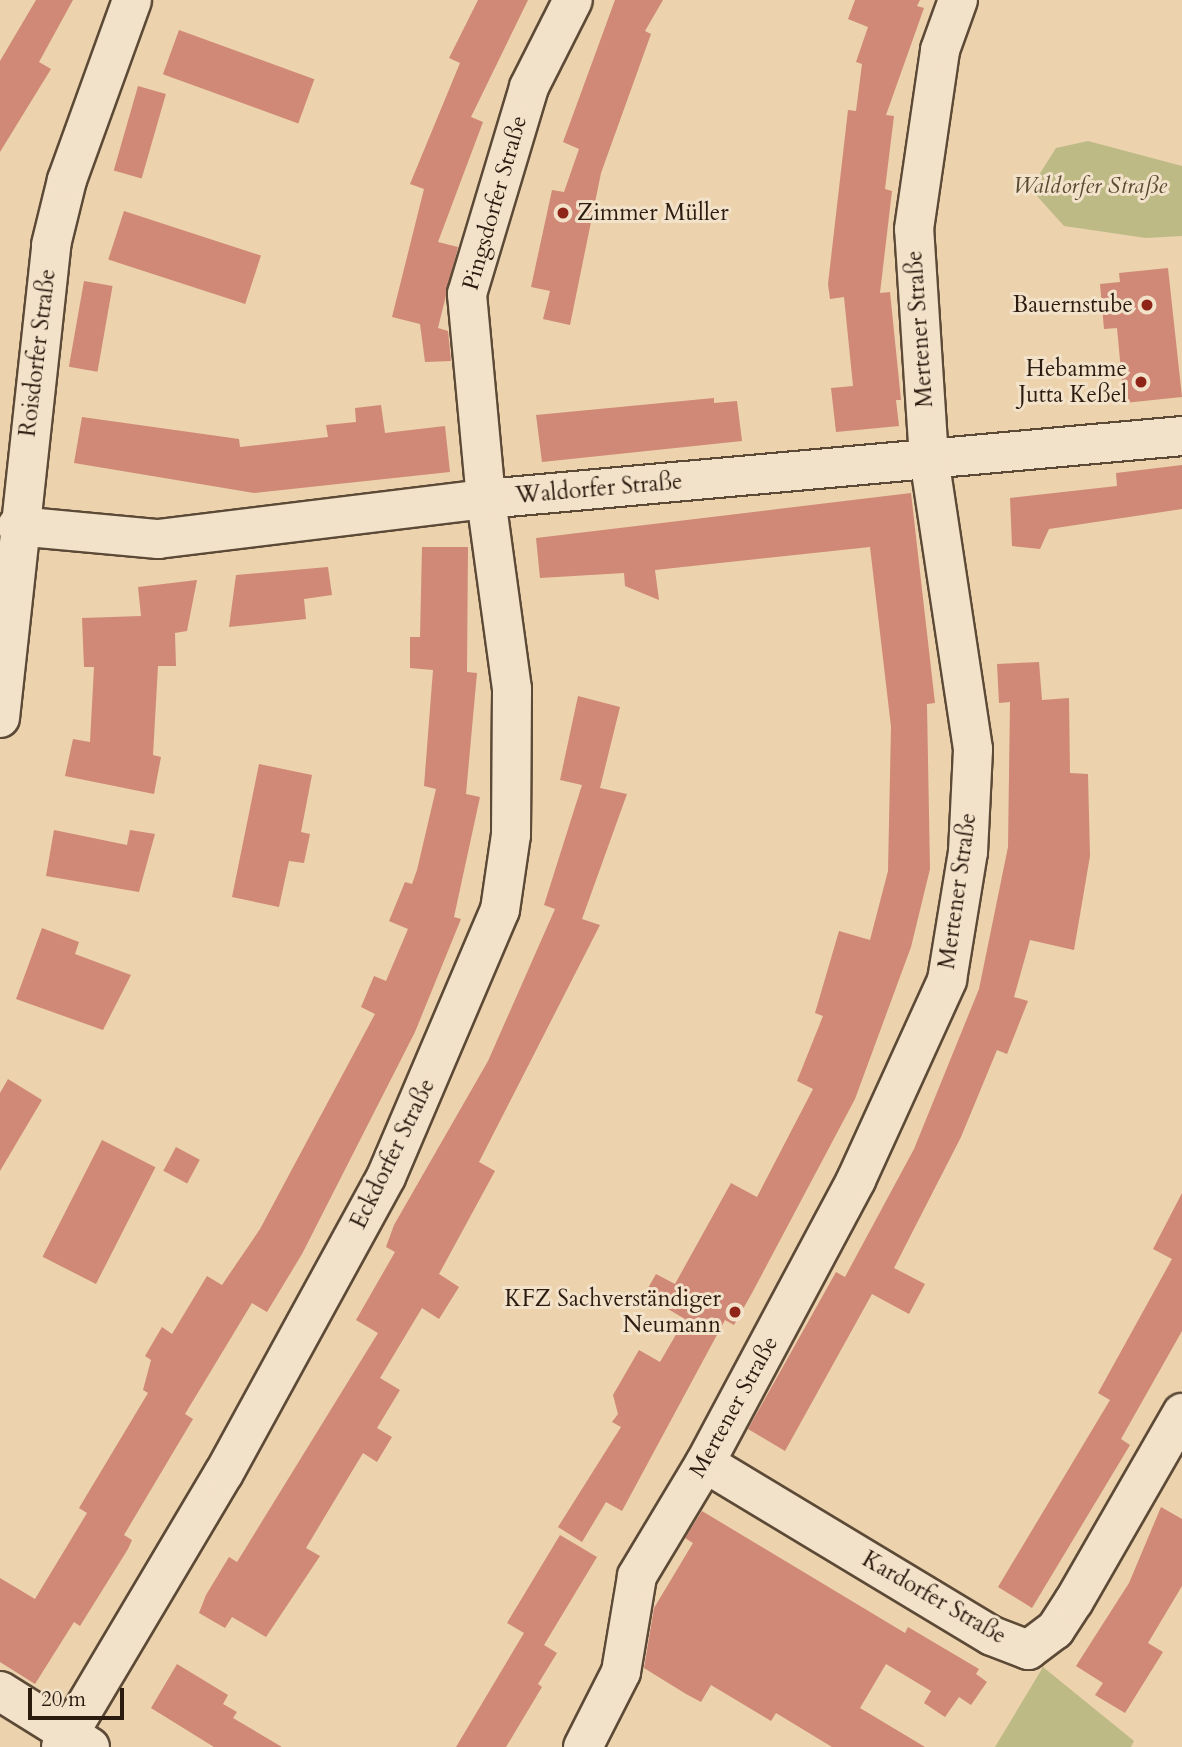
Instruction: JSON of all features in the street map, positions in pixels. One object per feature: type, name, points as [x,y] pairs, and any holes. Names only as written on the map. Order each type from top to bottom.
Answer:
[{"type":"street","name":"Roisdorfer Straße","points":[[0,718],[17,526],[51,245],[67,180],[132,0]]},
{"type":"street","name":"Pingsdorfer Straße","points":[[486,499],[467,295],[529,87],[573,0]]},
{"type":"street","name":"Mertener Straße","points":[[583,1747],[621,1672],[636,1576],[705,1462],[856,1180],[947,980],[968,852],[973,749],[929,459],[915,209],[940,50],[958,0]]},
{"type":"street","name":"Waldorfer Straße","points":[[17,526],[158,539],[486,499],[1182,436]]},
{"type":"street","name":"Eckdorfer Straße","points":[[74,1743],[386,1177],[500,911],[510,835],[512,689],[486,499]]},
{"type":"street","name":"Kardorfer Straße","points":[[705,1462],[992,1636],[1028,1650],[1055,1630],[1074,1601],[1182,1413]]},
{"type":"street","points":[[0,1691],[74,1743]]},
{"type":"green space","name":"Waldorfer Straße","points":[[1088,141],[1182,166],[1182,236],[1146,238],[1064,226],[1037,196],[1039,175],[1056,148]]},
{"type":"green space","points":[[1043,1667],[1134,1741],[1131,1747],[995,1747]]},
{"type":"building","points":[[36,0],[73,0],[39,62],[51,69],[0,152],[0,61]]},
{"type":"building","points":[[478,0],[528,0],[471,117],[483,122],[438,242],[458,247],[438,328],[448,331],[451,361],[425,362],[420,324],[392,317],[424,189],[410,184],[460,63],[449,58]]},
{"type":"building","points":[[615,0],[663,0],[645,31],[651,34],[601,173],[570,325],[543,319],[550,291],[531,287],[552,190],[564,192],[579,149],[563,142]]},
{"type":"building","points":[[855,0],[920,0],[917,6],[924,8],[886,115],[894,116],[885,189],[892,191],[880,293],[890,292],[901,400],[896,400],[899,426],[836,432],[831,388],[853,386],[844,297],[830,299],[828,284],[848,110],[856,111],[862,64],[856,62],[868,27],[848,19]]},
{"type":"building","points":[[179,30],[314,79],[298,123],[163,74]]},
{"type":"building","points":[[138,86],[166,94],[142,179],[114,171]]},
{"type":"building","points":[[124,211],[261,255],[245,304],[108,260]]},
{"type":"building","points":[[1168,268],[1182,397],[1124,403],[1117,328],[1104,329],[1100,284],[1120,282],[1119,273]]},
{"type":"building","points":[[84,281],[113,286],[97,372],[69,367]]},
{"type":"building","points":[[714,398],[714,403],[737,401],[742,441],[542,462],[536,415]]},
{"type":"building","points":[[381,405],[385,433],[445,426],[450,472],[254,493],[74,463],[82,417],[239,439],[240,447],[328,437],[326,425],[356,422],[355,408]]},
{"type":"building","points":[[1182,465],[1182,509],[1049,529],[1040,549],[1012,546],[1010,498],[1117,486],[1116,473]]},
{"type":"building","points":[[911,493],[935,703],[927,704],[930,869],[911,947],[855,1099],[752,1293],[734,1325],[725,1320],[622,1511],[606,1502],[582,1542],[558,1527],[621,1427],[612,1422],[618,1414],[613,1395],[639,1350],[660,1362],[685,1319],[644,1295],[656,1274],[675,1284],[731,1183],[757,1197],[813,1089],[797,1081],[823,1016],[815,1013],[839,931],[870,940],[888,871],[891,727],[870,547],[655,570],[659,600],[625,586],[624,573],[540,578],[536,538]]},
{"type":"building","points":[[422,547],[468,547],[467,672],[477,673],[466,794],[480,797],[454,917],[461,919],[415,1032],[302,1254],[267,1312],[252,1303],[185,1414],[193,1419],[124,1535],[132,1540],[128,1549],[80,1626],[74,1622],[35,1684],[0,1662],[0,1578],[35,1599],[87,1513],[79,1508],[148,1393],[143,1390],[151,1360],[145,1356],[162,1327],[172,1334],[207,1276],[222,1285],[260,1229],[375,1014],[361,1007],[374,976],[386,981],[408,929],[389,921],[405,882],[412,884],[417,870],[436,789],[424,786],[433,670],[410,668],[410,637],[420,637]]},
{"type":"building","points":[[328,567],[332,595],[304,599],[306,619],[229,627],[236,575]]},
{"type":"building","points":[[197,580],[187,631],[175,633],[176,666],[158,666],[153,755],[161,757],[154,794],[65,776],[73,739],[90,742],[94,667],[84,667],[82,618],[141,616],[138,587]]},
{"type":"building","points":[[1039,662],[1042,700],[1069,698],[1070,773],[1088,774],[1090,856],[1074,950],[1030,940],[1014,997],[1028,1001],[1007,1054],[997,1050],[961,1137],[894,1268],[925,1284],[909,1314],[872,1294],[785,1451],[748,1429],[836,1272],[845,1277],[914,1149],[979,989],[1008,847],[1010,702],[999,703],[997,664]]},
{"type":"building","points":[[578,696],[620,707],[600,788],[627,794],[582,919],[600,925],[479,1162],[495,1171],[439,1274],[459,1287],[439,1319],[422,1308],[380,1378],[400,1390],[377,1428],[392,1437],[377,1462],[363,1453],[306,1548],[320,1556],[266,1637],[232,1617],[225,1628],[199,1613],[206,1595],[229,1557],[237,1562],[378,1333],[356,1320],[395,1252],[386,1247],[394,1225],[488,1061],[555,909],[544,905],[582,785],[560,780]]},
{"type":"building","points":[[259,764],[312,775],[301,832],[310,834],[304,863],[289,861],[279,907],[232,897]]},
{"type":"building","points":[[54,830],[127,845],[130,830],[155,834],[139,892],[46,876]]},
{"type":"building","points":[[42,928],[79,942],[75,954],[131,975],[103,1030],[16,999]]},
{"type":"building","points":[[8,1079],[42,1100],[0,1171],[0,1093]]},
{"type":"building","points":[[102,1140],[155,1167],[96,1284],[43,1257]]},
{"type":"building","points":[[176,1147],[200,1160],[187,1184],[163,1171]]},
{"type":"building","points":[[1182,1193],[1182,1331],[1121,1439],[1130,1445],[1032,1608],[998,1587],[1110,1400],[1098,1393],[1172,1259],[1153,1249]]},
{"type":"building","points":[[1161,1507],[1182,1519],[1182,1586],[1148,1643],[1163,1652],[1125,1713],[1095,1695],[1103,1683],[1076,1666],[1129,1583]]},
{"type":"building","points":[[702,1511],[905,1633],[908,1627],[979,1669],[976,1674],[987,1682],[971,1705],[959,1697],[945,1717],[924,1703],[931,1691],[886,1664],[860,1708],[925,1747],[832,1747],[776,1713],[771,1721],[711,1685],[701,1702],[686,1694],[644,1668],[654,1608],[693,1543],[685,1538]]},
{"type":"building","points":[[560,1535],[597,1557],[544,1645],[557,1653],[538,1684],[542,1687],[506,1747],[456,1747],[524,1633],[507,1623]]},
{"type":"building","points":[[177,1664],[228,1695],[223,1704],[237,1712],[233,1718],[282,1747],[214,1747],[151,1708]]},
{"type":"place","name":"Zimmer Müller","points":[[563,213]]},
{"type":"place","name":"Bauernstube","points":[[1147,305]]},
{"type":"place","name":"Hebamme Jutta Keßel","points":[[1141,382]]},
{"type":"place","name":"KFZ Sachverständiger Neumann","points":[[735,1312]]}]
